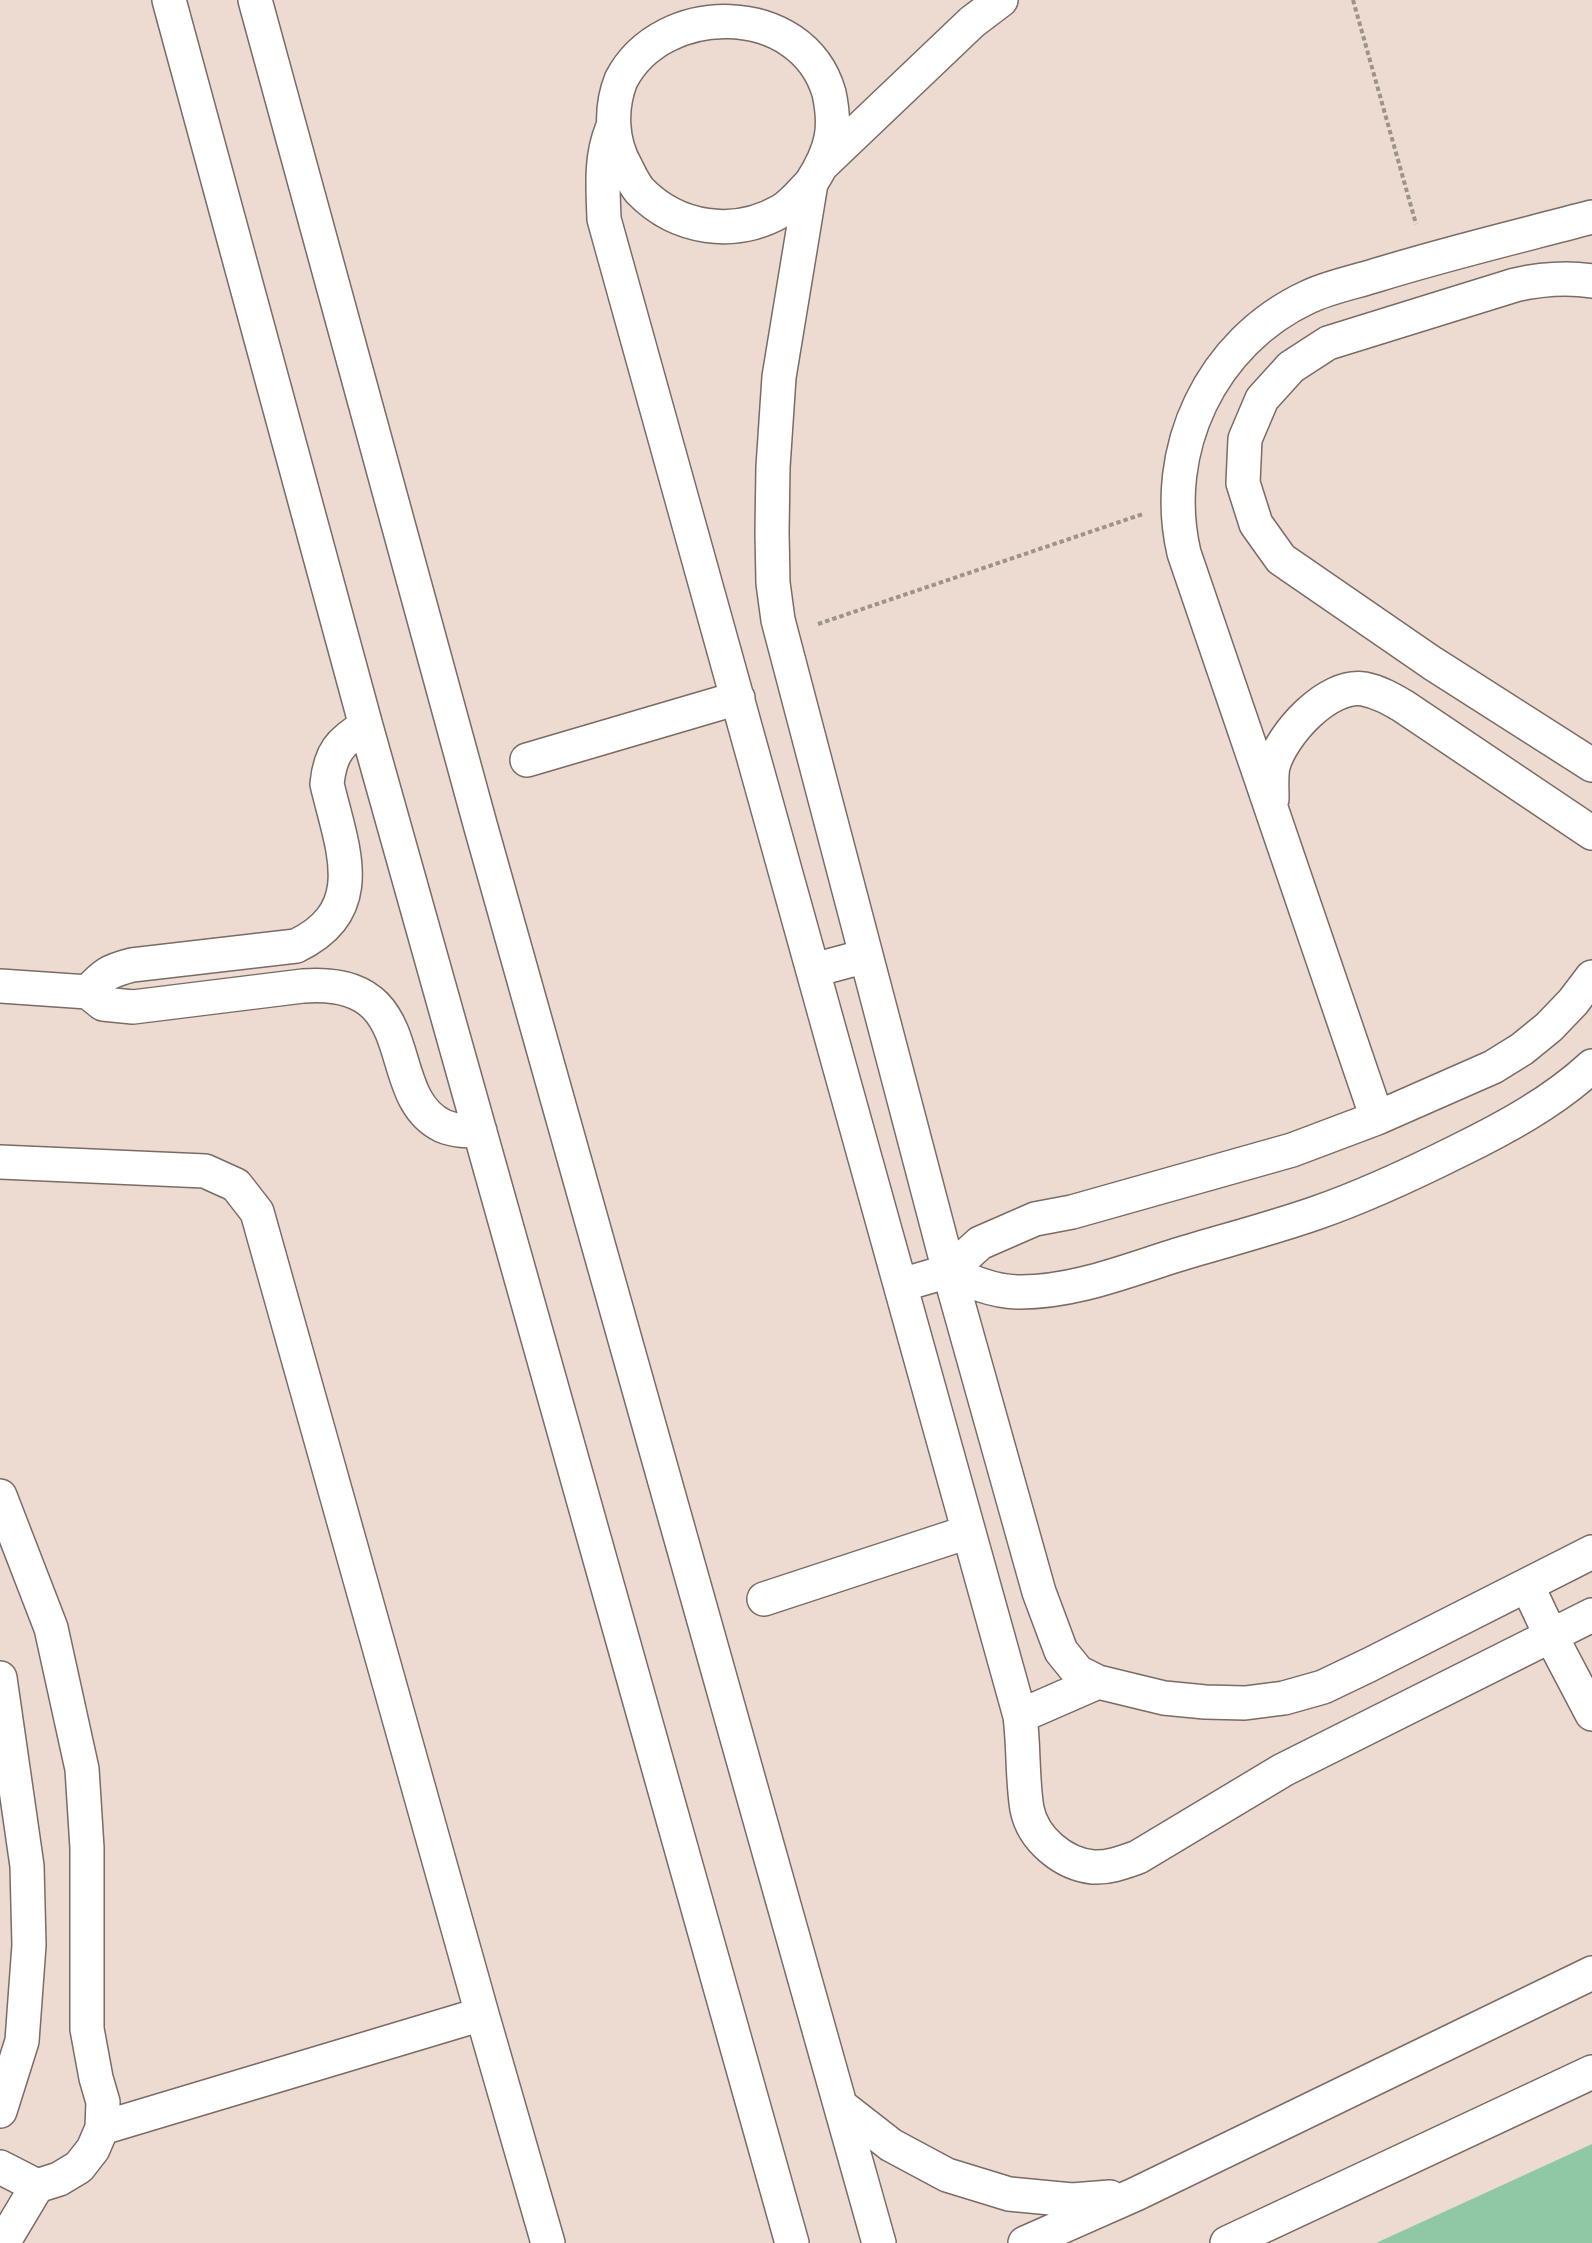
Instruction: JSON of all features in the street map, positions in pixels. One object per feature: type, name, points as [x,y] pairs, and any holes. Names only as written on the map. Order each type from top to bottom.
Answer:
[{"type":"street","points":[[169,0],[366,726],[792,2243]]},
{"type":"street","points":[[255,0],[480,824],[879,2243]]},
{"type":"street","points":[[686,0],[672,11],[628,63],[616,93],[613,124],[604,149],[602,183],[604,219],[1020,1716],[1028,1810],[1036,1831],[1051,1849],[1071,1861],[1094,1867],[1117,1865],[1138,1857],[1283,1770],[1592,1615]]},
{"type":"street","points":[[613,124],[619,155],[639,189],[669,214],[706,227],[746,226],[782,211],[972,22],[1001,0]]},
{"type":"street","points":[[648,39],[674,20],[704,10],[734,10],[763,17],[789,32],[810,52],[825,78],[832,107],[831,137],[817,174],[779,377],[773,466],[772,532],[773,584],[778,620],[949,1271],[1039,1592],[1061,1651],[1078,1672],[1098,1682],[1164,1698],[1245,1703],[1284,1698],[1323,1687],[1592,1552]]},
{"type":"street","points":[[1377,1118],[1184,553],[1178,530],[1177,502],[1182,451],[1199,402],[1227,359],[1264,323],[1308,296],[1426,260],[1592,217]]},
{"type":"street","points":[[1531,233],[1544,279]]},
{"type":"street","points":[[1592,280],[1544,279],[1515,285],[1328,343],[1291,367],[1262,399],[1245,439],[1243,483],[1256,524],[1281,559],[1432,663],[1592,765]]},
{"type":"street","points":[[1403,706],[1432,663]]},
{"type":"street","points":[[1272,809],[1273,768],[1280,748],[1291,730],[1322,703],[1341,691],[1362,689],[1384,695],[1403,706],[1592,833]]},
{"type":"street","points":[[527,760],[738,699]]},
{"type":"street","points":[[88,992],[102,976],[117,969],[140,964],[296,946],[314,938],[329,924],[340,907],[345,891],[346,874],[327,784],[328,771],[338,747],[348,736],[366,726]]},
{"type":"street","points":[[814,970],[867,956]]},
{"type":"street","points":[[901,1285],[949,1271],[980,1244],[1035,1219],[1072,1212],[1292,1150],[1377,1118],[1493,1067],[1522,1049],[1565,1011],[1592,976]]},
{"type":"street","points":[[0,986],[88,992],[103,1004],[133,1007],[323,985],[341,988],[359,995],[375,1006],[387,1021],[396,1038],[413,1093],[429,1116],[443,1126],[460,1131],[480,1131]]},
{"type":"street","points":[[949,1271],[978,1286],[1009,1291],[1079,1285],[1315,1214],[1371,1192],[1479,1141],[1532,1112],[1581,1077],[1592,1066]]},
{"type":"street","points":[[0,1162],[205,1171],[236,1185],[257,1212],[548,2243]]},
{"type":"street","points":[[0,1496],[51,1628],[82,1769],[87,1848],[87,2029],[103,2102],[102,2128],[93,2149],[78,2167],[59,2179],[37,2186],[3,2243]]},
{"type":"street","points":[[764,1599],[968,1532]]},
{"type":"street","points":[[1527,1585],[1592,1714]]},
{"type":"street","points":[[0,1678],[8,1790],[27,1866],[29,1945],[22,2041],[0,2111]]},
{"type":"street","points":[[1020,1716],[1098,1682]]},
{"type":"street","points":[[1025,2243],[1136,2194],[1592,1974]]},
{"type":"street","points":[[102,2128],[482,2014]]},
{"type":"street","points":[[1227,2243],[1592,2072]]},
{"type":"street","points":[[841,2106],[891,2145],[947,2175],[1009,2193],[1072,2200],[1136,2194]]},
{"type":"street","points":[[0,2167],[37,2186]]},
{"type":"path","points":[[1353,0],[1426,260]]},
{"type":"path","points":[[783,635],[1177,502]]},
{"type":"green space","points":[[1592,2144],[1592,2243],[1376,2243]]}]
